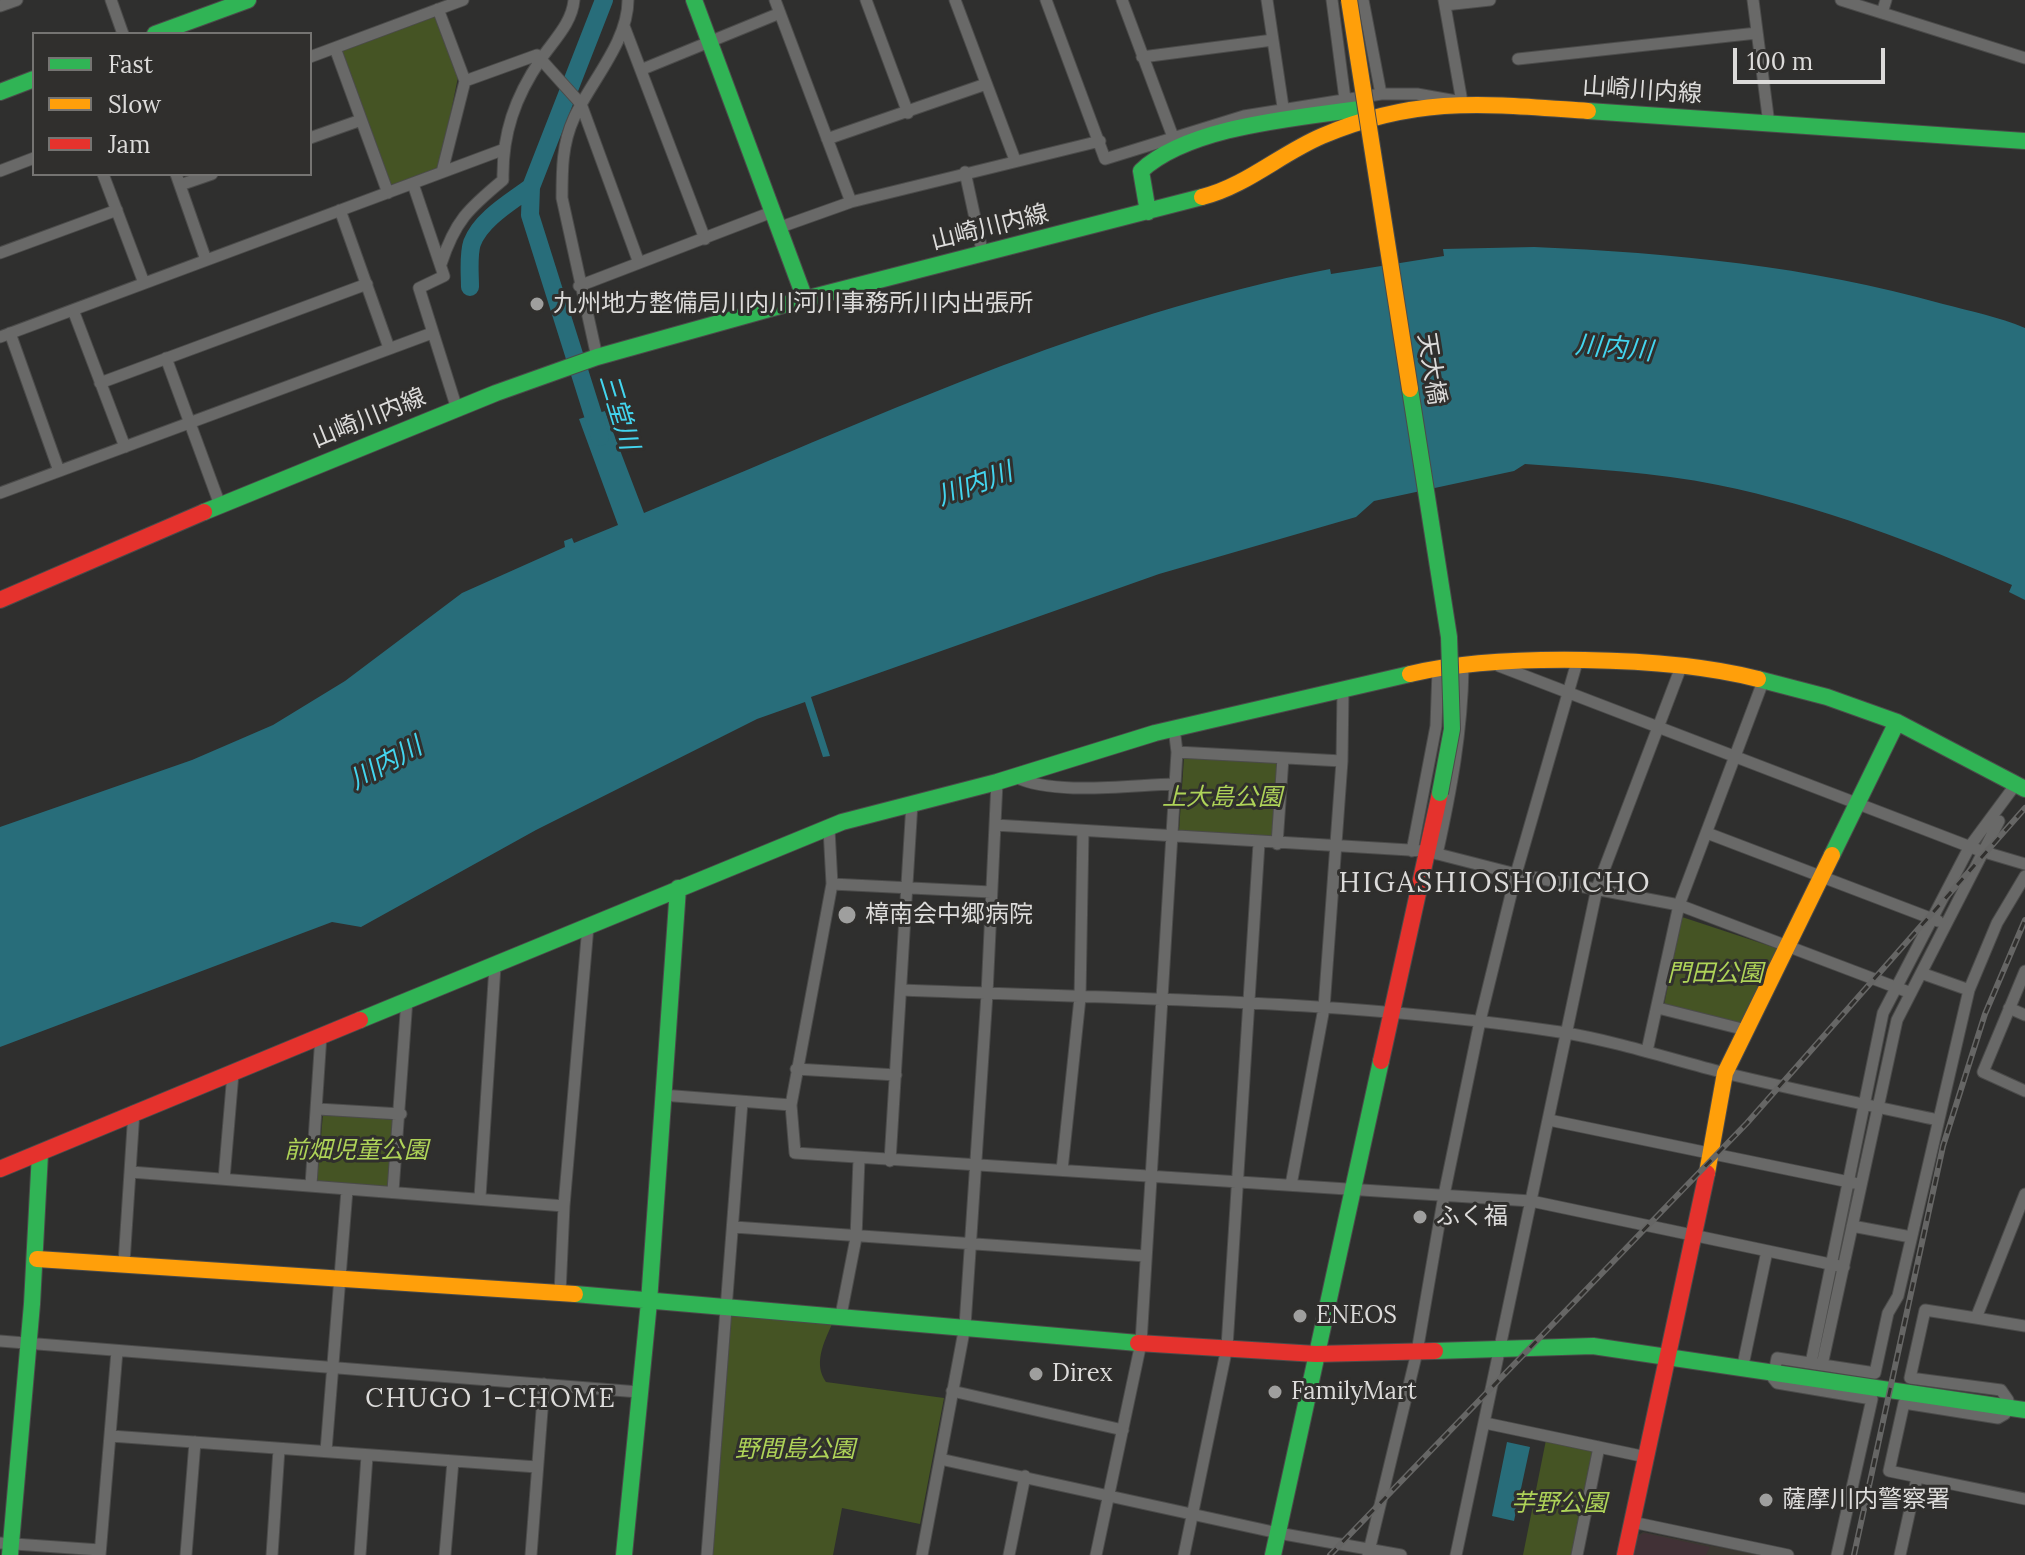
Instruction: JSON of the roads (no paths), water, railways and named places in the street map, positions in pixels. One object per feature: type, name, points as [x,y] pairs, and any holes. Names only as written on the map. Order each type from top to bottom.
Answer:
[{"type":"street","points":[[0,6],[17,0]]},
{"type":"street","points":[[111,0],[122,32]]},
{"type":"street","points":[[160,32],[248,0]]},
{"type":"street","points":[[312,56],[463,0]]},
{"type":"street","points":[[441,264],[456,224],[465,211],[503,180],[502,150],[513,107],[570,19],[574,0]]},
{"type":"street","points":[[597,357],[562,198],[564,147],[578,101],[624,26],[628,0]]},
{"type":"street","points":[[694,0],[805,299]]},
{"type":"street","points":[[775,0],[851,202]]},
{"type":"street","points":[[866,0],[908,113]]},
{"type":"street","points":[[955,0],[1015,160]]},
{"type":"street","points":[[1046,0],[1105,159],[1283,107],[1381,94],[1417,94],[1462,102],[1444,2],[1490,0]]},
{"type":"street","points":[[1122,0],[1173,137]]},
{"type":"street","points":[[1267,0],[1283,107]]},
{"type":"street","points":[[1332,0],[1345,99]]},
{"type":"street","name":"天大橋","points":[[1273,1555],[1452,729],[1449,637],[1349,0]]},
{"type":"street","points":[[1363,0],[1381,94]]},
{"type":"street","points":[[1753,0],[1769,124]]},
{"type":"street","points":[[1841,0],[2025,58]]},
{"type":"street","points":[[1882,13],[1886,0]]},
{"type":"street","points":[[438,9],[465,81],[442,172]]},
{"type":"street","points":[[643,69],[780,13]]},
{"type":"street","points":[[624,26],[643,69],[705,239]]},
{"type":"street","points":[[1518,59],[1757,33]]},
{"type":"street","points":[[1142,57],[1273,40]]},
{"type":"street","points":[[335,48],[388,193]]},
{"type":"street","points":[[465,81],[537,55],[578,101],[639,263]]},
{"type":"street","points":[[0,92],[32,80]]},
{"type":"street","points":[[827,139],[986,84]]},
{"type":"street","name":"山崎川内線","points":[[0,600],[220,505],[565,368],[805,299],[1230,189],[1308,144],[1398,111],[1462,102],[2025,141]]},
{"type":"street","points":[[1148,212],[1141,171],[1149,159],[1162,152],[1249,127],[1366,108]]},
{"type":"street","points":[[312,137],[361,120]]},
{"type":"street","points":[[579,286],[705,239],[965,172],[1100,141]]},
{"type":"street","points":[[59,471],[5,335],[502,150]]},
{"type":"street","points":[[0,171],[32,159]]},
{"type":"street","points":[[965,172],[983,255]]},
{"type":"street","points":[[104,176],[144,283]]},
{"type":"street","points":[[201,176],[178,180],[206,260]]},
{"type":"street","points":[[413,184],[444,276],[419,288],[457,409]]},
{"type":"street","points":[[0,253],[117,210]]},
{"type":"street","points":[[340,210],[389,348]]},
{"type":"street","points":[[100,383],[367,284]]},
{"type":"street","points":[[73,310],[125,447]]},
{"type":"street","points":[[0,493],[432,333]]},
{"type":"street","points":[[166,358],[220,505]]},
{"type":"street","points":[[0,1169],[678,888],[829,829],[912,803],[1015,777],[1174,728],[1343,688],[1438,670],[1626,661],[1764,679],[1897,722],[2020,787],[1976,848],[1932,920],[1883,1013],[1830,1263],[1816,1364]]},
{"type":"street","points":[[1369,1552],[1417,1352],[1444,1195],[1480,1021],[1516,874],[1577,662]]},
{"type":"street","points":[[1495,665],[2025,864]]},
{"type":"street","points":[[1456,1555],[1597,888],[1681,667]]},
{"type":"street","points":[[1425,852],[1455,772],[1462,717],[1463,668]]},
{"type":"street","points":[[1425,852],[1438,670]]},
{"type":"street","points":[[1647,1051],[1679,905],[1764,679]]},
{"type":"street","points":[[1291,1185],[1324,1008],[1342,761],[1343,688]]},
{"type":"street","points":[[1625,1555],[1711,1154],[1725,1073],[1897,722]]},
{"type":"street","points":[[1096,1555],[1141,1343],[1149,1175],[1164,1001],[1177,752],[1174,728]]},
{"type":"street","points":[[1177,752],[1342,761]]},
{"type":"street","points":[[1277,844],[1283,758]]},
{"type":"street","points":[[1015,777],[1029,783],[1074,786],[1175,784]]},
{"type":"street","points":[[922,1555],[965,1326],[987,994],[997,782]]},
{"type":"street","points":[[890,1161],[912,803]]},
{"type":"street","points":[[995,825],[1425,852],[1516,874],[1679,905],[1911,993]]},
{"type":"street","points":[[829,829],[832,884],[791,1105],[795,1153],[1149,1175],[1352,1192],[1531,1201],[1844,1267]]},
{"type":"street","points":[[1062,1170],[1080,998],[1083,831]]},
{"type":"street","points":[[1707,833],[1947,924]]},
{"type":"street","points":[[1184,1555],[1227,1347],[1259,843]]},
{"type":"street","points":[[1816,1364],[1844,1267],[1897,1020],[1947,924],[1976,848]]},
{"type":"street","points":[[1837,1555],[1872,1399],[1777,1383],[1773,1370],[1777,1358],[1875,1373],[1911,1237],[1969,990],[1997,923],[2025,876]]},
{"type":"street","points":[[832,884],[991,892]]},
{"type":"street","points":[[624,1555],[649,1302],[678,888]]},
{"type":"street","points":[[560,1293],[564,1206],[588,926]]},
{"type":"street","points":[[480,1197],[495,966]]},
{"type":"street","points":[[2025,971],[1983,1072],[2025,1091]]},
{"type":"street","points":[[1921,973],[1969,990]]},
{"type":"street","points":[[901,990],[1324,1008],[1480,1021],[1564,1033],[1647,1051],[1725,1073],[1938,1120]]},
{"type":"street","points":[[393,1191],[407,999]]},
{"type":"street","points":[[1658,1008],[1746,1030]]},
{"type":"street","points":[[2009,1008],[2025,1015]]},
{"type":"street","points":[[311,1185],[321,1035]]},
{"type":"street","points":[[796,1069],[896,1075]]},
{"type":"street","points":[[224,1179],[233,1073]]},
{"type":"street","points":[[662,1095],[791,1105]]},
{"type":"street","points":[[707,1555],[742,1102]]},
{"type":"street","points":[[318,1109],[401,1114]]},
{"type":"street","points":[[124,1263],[134,1111]]},
{"type":"street","points":[[1549,1120],[1862,1185]]},
{"type":"street","points":[[40,1153],[37,1259],[7,1547],[100,1552],[117,1351]]},
{"type":"street","points":[[841,1315],[856,1238],[859,1159]]},
{"type":"street","points":[[131,1172],[564,1206]]},
{"type":"street","points":[[326,1451],[347,1190]]},
{"type":"street","points":[[1976,1318],[2025,1194]]},
{"type":"street","points":[[1852,1226],[1911,1237]]},
{"type":"street","points":[[734,1227],[856,1238],[1146,1256]]},
{"type":"street","points":[[1743,1365],[1767,1251]]},
{"type":"street","points":[[37,1259],[560,1293],[1141,1343],[1316,1354],[1593,1346],[1743,1365],[2025,1410]]},
{"type":"street","points":[[2025,1326],[1925,1310],[1910,1378],[2001,1390],[2008,1400],[2007,1406],[2005,1414],[1998,1418],[1904,1403],[1889,1471],[2025,1499]]},
{"type":"street","points":[[0,1341],[639,1392]]},
{"type":"street","points":[[531,1555],[544,1384]]},
{"type":"street","points":[[952,1391],[1123,1430]]},
{"type":"street","points":[[1485,1423],[1646,1457]]},
{"type":"street","points":[[111,1436],[537,1467]]},
{"type":"street","points":[[186,1555],[195,1442]]},
{"type":"street","points":[[1577,1555],[1599,1447]]},
{"type":"street","points":[[272,1555],[279,1449]]},
{"type":"street","points":[[360,1555],[367,1456]]},
{"type":"street","points":[[940,1459],[1369,1552],[1401,1555]]},
{"type":"street","points":[[445,1555],[453,1461]]},
{"type":"street","points":[[1009,1555],[1025,1476]]},
{"type":"street","points":[[1900,1555],[1917,1478]]},
{"type":"street","points":[[1632,1522],[1788,1555]]},
{"type":"water","name":"川内川","points":[[1534,247],[1638,253],[1791,271],[1893,291],[1984,314],[2025,328],[2025,600],[2009,592],[2012,585],[1904,540],[1794,504],[1670,477],[1525,464],[1514,471],[1374,501],[1356,517],[1159,574],[811,697],[830,756],[823,757],[805,702],[757,719],[536,830],[361,927],[332,922],[0,1047],[0,827],[192,760],[273,725],[345,681],[462,593],[565,547],[564,541],[572,538],[574,543],[618,525],[579,419],[605,411],[644,513],[896,407],[1067,342],[1153,314],[1241,289],[1330,269],[1331,274],[1444,256],[1443,249]]},
{"type":"water","points":[[1507,1442],[1530,1447],[1514,1521],[1492,1516]]},
{"type":"waterway","name":"三堂川","points":[[600,437],[530,215],[531,187],[604,0]]},
{"type":"waterway","name":"三堂川","points":[[470,287],[470,253],[476,234],[497,212],[531,187]]},
{"type":"railway","points":[[1330,1555],[1747,1123],[2025,808]]},
{"type":"railway","points":[[1854,1555],[1943,1146],[1985,1014],[2025,920]]},
{"type":"place","name":"九州地方整備局川内川河川事務所川内出張所","points":[[537,304]]},
{"type":"place","name":"樟南会中郷病院","points":[[847,915]]},
{"type":"place","name":"ふく福","points":[[1420,1217]]},
{"type":"place","name":"ENEOS","points":[[1300,1316]]},
{"type":"place","name":"Direx","points":[[1036,1374]]},
{"type":"place","name":"FamilyMart","points":[[1275,1392]]},
{"type":"place","name":"薩摩川内警察署","points":[[1766,1500]]},
{"type":"district","name":"HIGASHIOSHOJICHO","points":[[1495,884]]},
{"type":"district","name":"CHUGO 1-CHOME","points":[[491,1400]]},
{"type":"park label","name":"上大島公園","points":[[1222,798]]},
{"type":"park label","name":"門田公園","points":[[1715,974]]},
{"type":"park label","name":"前畑児童公園","points":[[356,1151]]},
{"type":"park label","name":"野間島公園","points":[[795,1450]]},
{"type":"park label","name":"芋野公園","points":[[1559,1504]]}]
